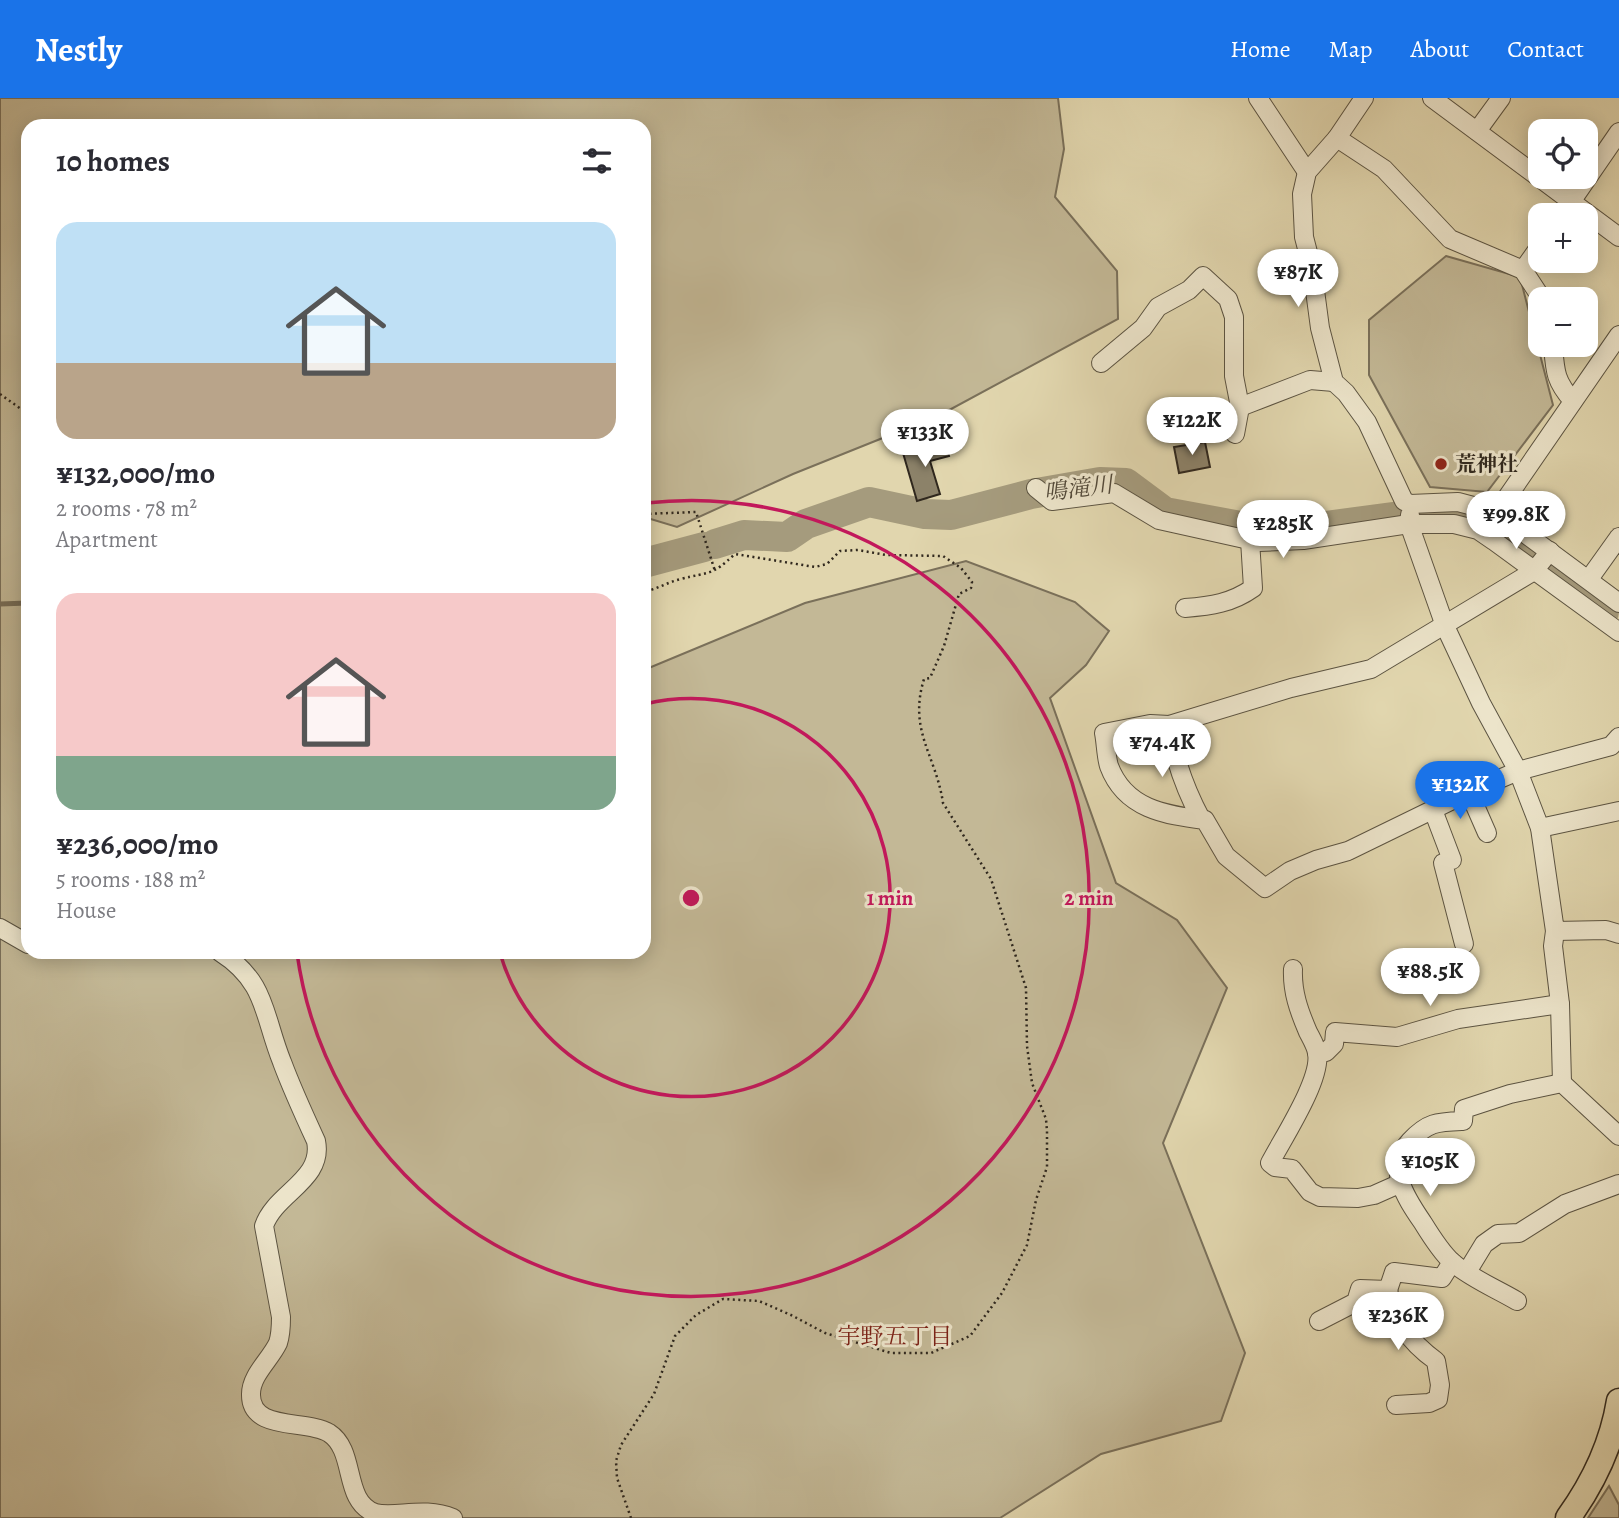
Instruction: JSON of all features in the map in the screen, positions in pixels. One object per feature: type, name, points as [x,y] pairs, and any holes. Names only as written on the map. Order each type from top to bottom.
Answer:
[{"type":"highway","points":[[1568,1518],[1595,1476],[1609,1443],[1619,1401]]},
{"type":"street","points":[[1258,98],[1307,172]]},
{"type":"street","points":[[1364,98],[1338,138],[1307,172],[1302,194],[1304,237],[1312,268],[1320,328],[1334,382],[1346,393],[1367,422],[1404,501],[1445,626],[1481,703],[1518,772],[1540,828],[1555,931],[1553,946],[1560,1004],[1562,1083],[1619,1136]]},
{"type":"street","points":[[1432,98],[1477,131],[1559,203]]},
{"type":"street","points":[[1477,131],[1501,98]]},
{"type":"street","points":[[1570,203],[1619,132]]},
{"type":"street","points":[[1338,138],[1384,169],[1450,239],[1523,270],[1534,287]]},
{"type":"street","points":[[1598,226],[1619,237]]},
{"type":"street","points":[[1523,270],[1528,263]]},
{"type":"street","points":[[1101,363],[1143,328],[1158,307],[1189,290],[1203,276],[1228,299],[1234,317],[1234,376],[1240,407],[1235,434]]},
{"type":"street","points":[[1489,525],[1619,335]]},
{"type":"street","points":[[1554,357],[1560,386],[1573,401]]},
{"type":"street","points":[[1240,407],[1310,380],[1334,382]]},
{"type":"street","points":[[1042,492],[1052,501],[1114,494],[1159,520],[1250,540],[1303,540],[1458,502],[1541,562],[1619,632]]},
{"type":"street","points":[[1410,515],[1454,524],[1489,525],[1541,562],[1589,579],[1619,603]]},
{"type":"street","points":[[1589,579],[1619,537]]},
{"type":"street","points":[[1185,608],[1217,606],[1241,597],[1253,588],[1250,540]]},
{"type":"street","points":[[1541,562],[1445,626],[1371,669],[1291,688],[1169,725],[1150,724],[1104,733],[1109,765],[1121,786],[1142,807],[1178,817],[1205,820],[1226,856],[1265,888],[1290,871],[1348,851],[1469,792],[1518,772],[1611,746],[1619,737]]},
{"type":"street","points":[[1169,725],[1182,779],[1201,819]]},
{"type":"street","points":[[1469,792],[1487,833]]},
{"type":"street","points":[[1433,810],[1452,860],[1443,863],[1464,944]]},
{"type":"street","points":[[1540,828],[1619,811]]},
{"type":"street","points":[[0,928],[21,940]]},
{"type":"street","points":[[1555,931],[1606,930],[1619,933]]},
{"type":"street","points":[[230,959],[244,969],[259,992],[281,1060],[316,1141],[318,1154],[309,1174],[268,1213],[264,1226],[281,1317],[281,1331],[278,1343],[253,1382],[251,1395],[254,1407],[260,1416],[269,1420],[303,1424],[330,1434],[344,1452],[356,1494],[363,1505],[373,1513],[385,1516],[431,1512],[453,1518]]},
{"type":"street","points":[[1293,969],[1292,986],[1317,1053],[1312,1084],[1270,1163],[1275,1167],[1292,1169],[1310,1192],[1320,1197],[1358,1198],[1374,1195],[1401,1183]]},
{"type":"street","points":[[1317,1053],[1326,1052],[1334,1044],[1335,1032],[1397,1037],[1458,1020],[1560,1004]]},
{"type":"street","points":[[1517,1301],[1459,1267],[1431,1236],[1401,1183],[1398,1170],[1400,1152],[1424,1127],[1438,1122],[1463,1121],[1464,1109],[1510,1094],[1562,1083]]},
{"type":"street","points":[[1396,1405],[1429,1403],[1438,1399],[1440,1385],[1436,1361],[1423,1352],[1406,1333],[1391,1308],[1388,1290],[1394,1272],[1442,1279],[1498,1234],[1519,1233],[1565,1204],[1619,1184]]},
{"type":"street","points":[[1319,1321],[1356,1302],[1360,1290],[1388,1290]]},
{"type":"path","points":[[0,394],[21,409]]},
{"type":"path","points":[[651,514],[696,512],[715,571]]},
{"type":"path","points":[[631,1518],[617,1478],[621,1445],[654,1394],[675,1336],[696,1315],[723,1299],[759,1301],[825,1333],[891,1353],[931,1353],[970,1336],[1002,1293],[1027,1245],[1047,1167],[1046,1119],[1032,1083],[1029,1058],[1026,988],[992,879],[943,803],[942,792],[920,732],[918,698],[924,679],[930,678],[944,646],[959,594],[971,588],[972,582],[961,568],[943,555],[886,555],[858,550],[840,551],[827,564],[815,567],[735,554],[707,575],[681,579],[651,590]]},
{"type":"shaded area","points":[[0,98],[1058,98],[1064,149],[1055,197],[1117,271],[1118,319],[940,415],[793,474],[677,527],[651,519],[651,119],[21,119],[21,959],[651,959],[651,667],[805,603],[966,561],[1075,602],[1109,631],[1086,665],[1050,698],[1116,883],[1177,920],[1227,988],[1163,1143],[1245,1353],[1221,1421],[1101,1454],[1000,1518],[0,1518]]},
{"type":"shaded area","points":[[1446,256],[1520,277],[1528,308],[1528,357],[1541,357],[1553,405],[1487,492],[1430,487],[1369,375],[1369,320]]},
{"type":"shaded area","points":[[1609,1486],[1619,1505],[1619,1518],[1588,1518]]},
{"type":"building","points":[[945,441],[949,456],[930,461],[940,494],[917,501],[903,453]]},
{"type":"building","points":[[1205,442],[1210,467],[1179,473],[1174,447]]},
{"type":"waterway","name":"鳴滝川","points":[[715,544],[744,535],[787,537],[806,524],[869,502],[925,514],[951,515],[1031,494],[1100,482],[1126,483],[1165,512],[1262,530],[1296,530],[1400,516],[1466,518],[1501,535],[1604,612]]},
{"type":"waterway","name":"鳴滝川","points":[[651,561],[704,547]]},
{"type":"waterway","points":[[0,604],[21,603]]},
{"type":"place","name":"荒神社","points":[[1441,464]]},
{"type":"district","name":"宇野五丁目","points":[[895,1336]]}]
